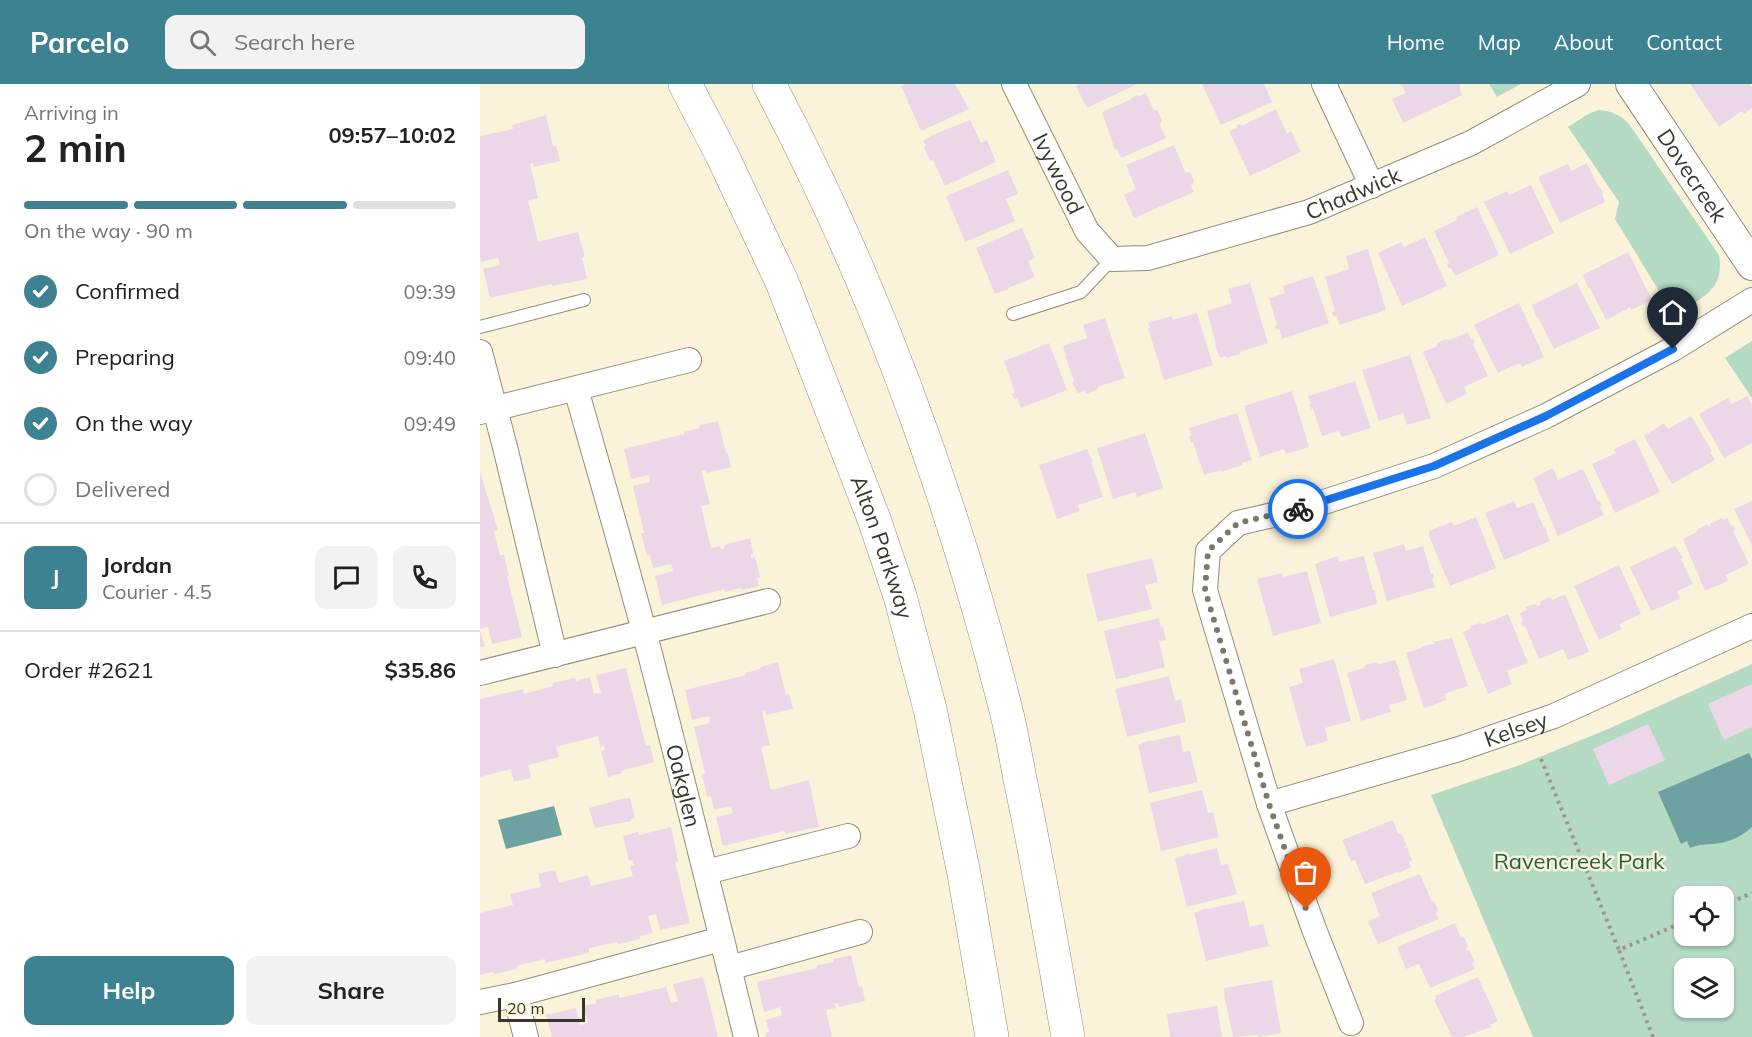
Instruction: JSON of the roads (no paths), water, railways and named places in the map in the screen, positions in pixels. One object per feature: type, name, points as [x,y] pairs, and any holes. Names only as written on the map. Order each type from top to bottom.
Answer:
[{"type":"main road","name":"Alton Parkway","points":[[685,84],[722,155],[782,282],[874,519],[900,596],[932,720],[964,874],[992,1037]]},
{"type":"main road","points":[[769,84],[801,144],[866,288],[937,472],[973,587],[1006,713],[1032,835],[1068,1037]]},
{"type":"street","name":"Ivywood","points":[[1014,84],[1087,231],[1112,259]]},
{"type":"street","points":[[1324,84],[1372,186]]},
{"type":"street","name":"Chadwick","points":[[1112,259],[1148,258],[1309,212],[1471,143],[1578,84]]},
{"type":"street","name":"Dovecreek","points":[[1631,84],[1752,265]]},
{"type":"street","points":[[1351,1023],[1269,804],[1205,590],[1208,551],[1238,523],[1312,506],[1434,466],[1546,416],[1673,349],[1752,300]]},
{"type":"street","points":[[480,352],[487,410],[555,654]]},
{"type":"street","points":[[487,410],[689,360]]},
{"type":"street","name":"Oakglen","points":[[576,389],[644,632],[746,1037]]},
{"type":"street","points":[[480,673],[768,602]]},
{"type":"street","name":"Kelsey","points":[[1269,804],[1459,749],[1554,716],[1752,626]]},
{"type":"street","points":[[706,872],[848,836]]},
{"type":"street","points":[[729,968],[860,932]]},
{"type":"street","points":[[480,1002],[721,939]]},
{"type":"street","points":[[515,994],[526,1037]]},
{"type":"lane","points":[[1012,314],[1081,291],[1112,259]]},
{"type":"lane","points":[[480,327],[584,300]]},
{"type":"water","points":[[1749,753],[1752,759],[1752,827],[1738,837],[1725,842],[1690,848],[1687,841],[1681,844],[1658,792]]},
{"type":"water","points":[[554,806],[562,835],[506,849],[498,820]]},
{"type":"park label","name":"Ravencreek Park","points":[[1579,861]]}]
